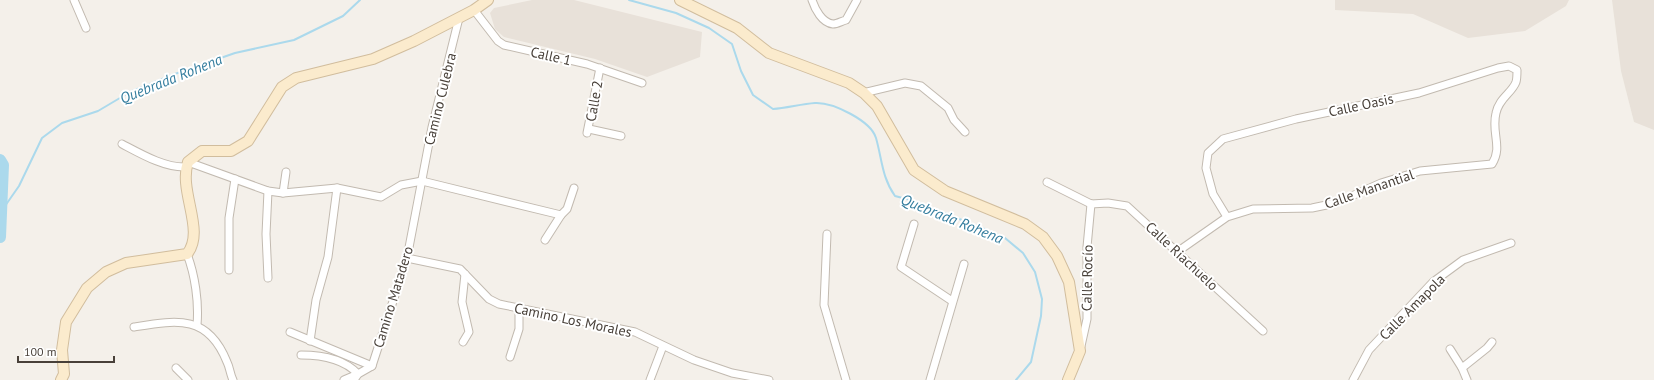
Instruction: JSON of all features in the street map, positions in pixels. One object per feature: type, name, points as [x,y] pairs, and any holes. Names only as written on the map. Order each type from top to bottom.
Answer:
[{"type":"street","points":[[74,0],[86,28]]},
{"type":"street","points":[[122,144],[151,158],[180,167],[187,164],[202,151],[231,151],[248,141],[282,87],[296,78],[373,59],[414,41],[459,18],[488,0]]},
{"type":"street","points":[[680,0],[736,28],[769,53],[849,84],[863,93],[877,106],[914,170],[945,191],[1025,224],[1043,238],[1057,256],[1069,282],[1080,351],[1068,380]]},
{"type":"street","points":[[812,0],[816,11],[828,22],[834,24],[846,20],[856,0]]},
{"type":"street","name":"Calle 1","points":[[474,10],[498,41],[504,45],[600,68],[642,83]]},
{"type":"street","name":"Camino Culebra","points":[[422,181],[432,127],[459,18]]},
{"type":"street","name":"Calle Oasis","points":[[1227,218],[1213,194],[1206,168],[1208,153],[1223,139],[1296,119],[1419,93],[1498,68],[1509,66],[1517,70],[1516,82],[1502,99],[1496,112],[1495,133]]},
{"type":"street","name":"Calle 2","points":[[600,68],[588,131],[621,136]]},
{"type":"street","points":[[863,93],[905,83],[921,86],[948,108],[954,120],[965,132]]},
{"type":"street","name":"Calle Manantial","points":[[1177,252],[1227,218],[1253,208],[1312,208],[1336,203],[1381,183],[1420,171],[1492,164],[1498,155],[1495,133]]},
{"type":"street","points":[[187,164],[268,191],[283,193],[337,188],[381,197],[401,185],[422,181],[561,215]]},
{"type":"street","points":[[187,164],[186,188],[194,235],[193,244],[187,254]]},
{"type":"street","points":[[283,193],[286,172]]},
{"type":"street","points":[[229,270],[229,218],[235,179]]},
{"type":"street","name":"Camino Matadero","points":[[344,380],[356,377],[372,366],[407,258],[422,181]]},
{"type":"street","points":[[1048,182],[1091,204]]},
{"type":"street","points":[[310,341],[316,300],[328,257],[337,188]]},
{"type":"street","points":[[545,240],[561,215],[567,209],[574,188]]},
{"type":"street","points":[[268,191],[266,234],[268,278]]},
{"type":"street","name":"Calle Riachuelo","points":[[1091,204],[1108,202],[1127,206],[1263,331]]},
{"type":"street","name":"Calle Rocío","points":[[1080,351],[1087,319],[1087,247],[1091,204]]},
{"type":"street","points":[[914,224],[901,267],[952,301]]},
{"type":"street","points":[[827,234],[824,305],[846,380]]},
{"type":"street","name":"Calle Amapola","points":[[1353,380],[1369,350],[1433,282],[1463,260],[1511,243]]},
{"type":"street","points":[[187,254],[193,268],[198,315],[197,325]]},
{"type":"street","points":[[61,380],[64,374],[62,350],[66,322],[87,288],[106,272],[126,263],[187,254]]},
{"type":"street","name":"Camino Los Morales","points":[[407,258],[460,269],[489,299],[499,304],[635,332],[694,360],[732,373],[770,380]]},
{"type":"street","points":[[930,380],[964,264]]},
{"type":"street","points":[[463,342],[469,332],[462,302],[465,274]]},
{"type":"street","points":[[510,357],[519,329],[519,309]]},
{"type":"street","points":[[134,327],[167,322],[197,325],[201,327],[216,342],[227,362],[233,380]]},
{"type":"street","points":[[290,332],[372,366]]},
{"type":"street","points":[[1462,368],[1487,348],[1492,342]]},
{"type":"street","points":[[650,380],[663,346]]},
{"type":"street","points":[[1450,348],[1462,368],[1467,380]]},
{"type":"street","points":[[301,355],[315,355],[337,361],[352,368],[356,377]]},
{"type":"street","points":[[176,368],[188,380]]},
{"type":"shaded area","points":[[532,0],[574,0],[702,32],[700,57],[647,77],[595,59],[504,37],[495,29],[490,13],[494,8]]},
{"type":"shaded area","points":[[1335,0],[1569,0],[1566,6],[1525,31],[1468,38],[1413,14],[1335,10]]},
{"type":"shaded area","points":[[1612,0],[1654,0],[1654,130],[1634,122],[1621,71]]},
{"type":"waterway","name":"Quebrada Rohena","points":[[1,217],[5,206],[19,186],[42,138],[62,123],[98,111],[130,92],[172,75],[235,53],[294,40],[343,16],[360,0]]},
{"type":"waterway","name":"Quebrada Rohena","points":[[629,0],[676,13],[709,28],[732,44],[741,71],[753,95],[773,109],[815,103],[841,109],[859,119],[867,125],[876,138],[887,182],[895,196],[914,201],[1005,238],[1023,253],[1035,272],[1042,299],[1041,316],[1031,362],[1016,380]]},
{"type":"waterway","points":[[0,160],[3,165],[0,237]]}]
